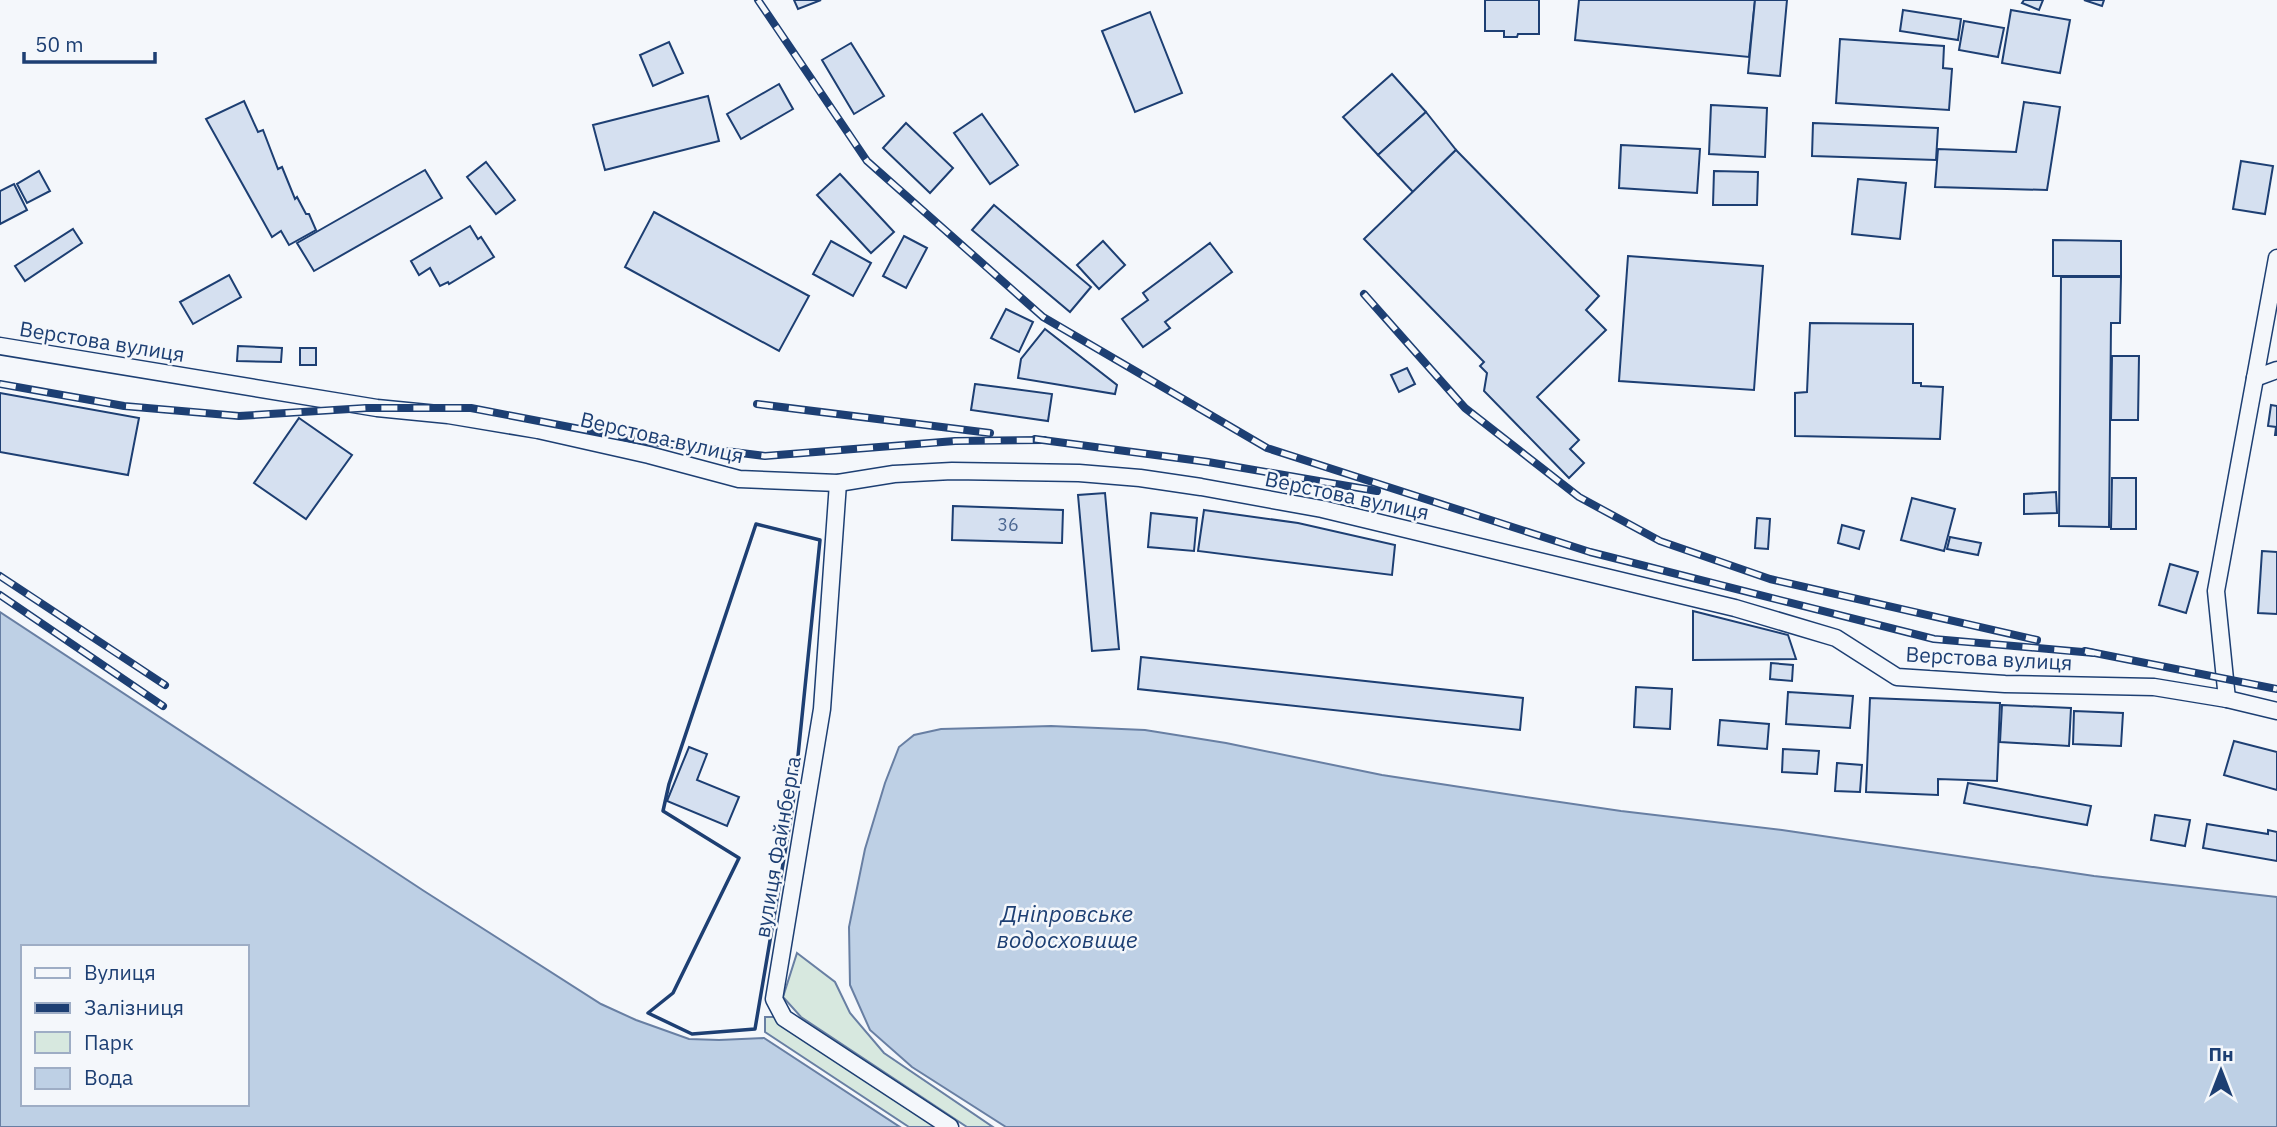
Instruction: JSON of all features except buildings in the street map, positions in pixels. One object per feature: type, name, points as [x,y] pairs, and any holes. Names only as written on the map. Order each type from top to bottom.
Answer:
[{"type":"street","points":[[2227,699],[2216,591],[2277,258]]},
{"type":"street","name":"Верстова вулиця","points":[[0,346],[377,408],[448,415],[538,430],[739,479],[838,483],[894,474],[952,471],[1079,473],[1140,478],[1322,509],[1735,608],[1836,638],[1897,677],[2005,684],[2154,687],[2227,699],[2277,711]]},
{"type":"street","points":[[2255,377],[2277,370]]},
{"type":"street","name":"вулиця Файнберга","points":[[838,483],[822,709],[774,999],[784,1018],[950,1127]]},
{"type":"green space","points":[[797,953],[835,982],[850,1013],[884,1053],[993,1127],[967,1127],[801,1017],[783,997]]},
{"type":"green space","points":[[765,1017],[775,1017],[946,1127],[909,1127],[765,1032]]},
{"type":"water","points":[[0,612],[601,1004],[689,1039],[764,1038],[900,1127],[0,1127]]},
{"type":"water","name":"Дніпровське водосховище","points":[[1051,726],[1145,730],[1226,743],[1382,775],[1621,811],[1782,830],[2094,876],[2277,897],[2277,1127],[1006,1127],[912,1067],[870,1030],[850,985],[849,927],[865,849],[899,747],[914,735],[941,729]]},
{"type":"railway","points":[[758,0],[867,161],[1043,317],[1267,448],[1590,552],[1934,639],[2094,653]]},
{"type":"railway","points":[[1364,294],[1465,408],[1579,497],[1660,541],[1770,579],[2037,640]]},
{"type":"railway","points":[[0,384],[124,406],[239,416],[366,408],[471,408],[637,440],[765,456],[955,441],[1044,440]]},
{"type":"railway","points":[[757,404],[990,433]]},
{"type":"railway","points":[[1035,439],[1208,462],[1377,491]]},
{"type":"railway","points":[[0,576],[165,685]]},
{"type":"railway","points":[[0,595],[163,706]]},
{"type":"railway","points":[[2085,651],[2277,689]]},
{"type":"wall","points":[[756,524],[820,540],[793,805],[755,1029],[692,1034],[648,1013],[673,993],[739,858],[663,811],[669,784],[756,524]]}]
